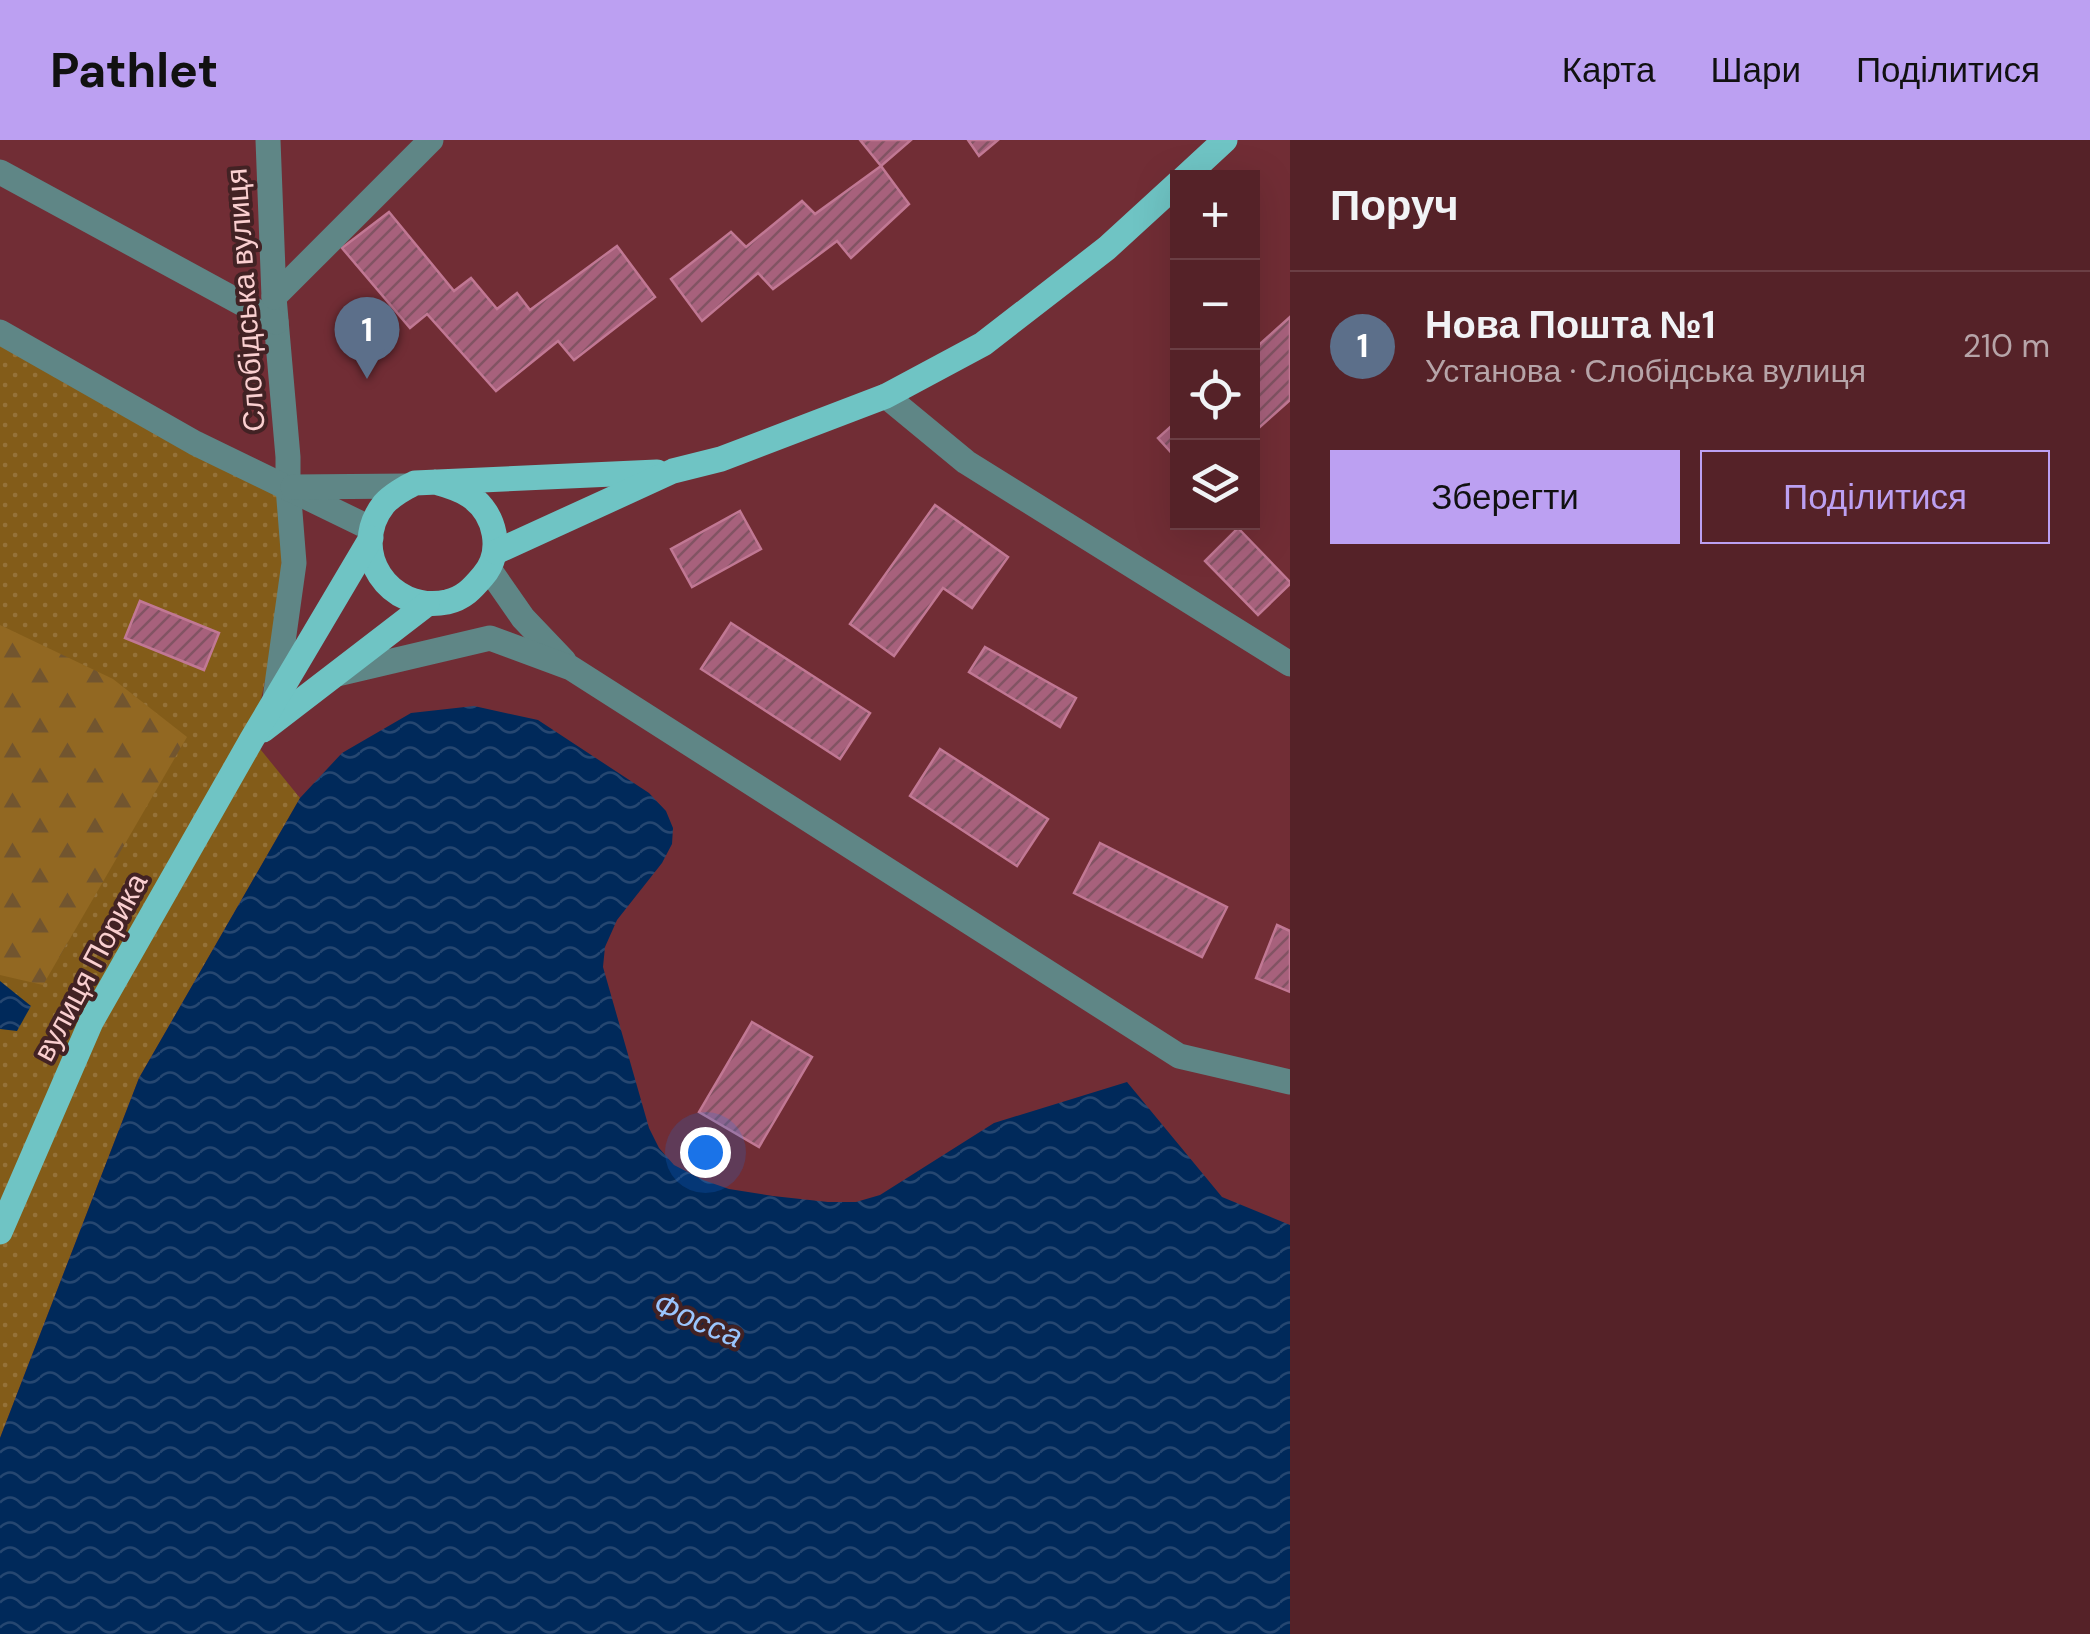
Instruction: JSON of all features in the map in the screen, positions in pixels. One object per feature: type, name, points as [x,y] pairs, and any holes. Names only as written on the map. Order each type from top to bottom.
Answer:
[{"type":"main road","points":[[1193,170],[1225,140]]},
{"type":"main road","points":[[672,471],[493,561],[469,594],[448,602],[428,604],[403,598],[376,569],[369,545],[384,504],[420,484],[672,471],[721,459],[886,396],[983,344],[1107,248],[1170,190]]},
{"type":"main road","points":[[420,484],[471,496],[494,531],[493,561]]},
{"type":"main road","name":"вулиця Порика","points":[[0,1232],[92,1022],[371,533]]},
{"type":"main road","name":"вулиця Порика","points":[[252,739],[428,604]]},
{"type":"street","name":"Слобідська вулиця","points":[[268,140],[275,310],[294,563],[275,699]]},
{"type":"street","points":[[0,172],[275,310],[431,140]]},
{"type":"street","points":[[0,332],[195,443],[288,487],[371,533]]},
{"type":"street","points":[[886,396],[966,462],[1290,664]]},
{"type":"street","points":[[288,487],[420,484]]},
{"type":"street","points":[[493,561],[523,618],[571,668]]},
{"type":"street","points":[[337,674],[490,638],[571,668],[1179,1056],[1290,1082]]},
{"type":"shaded area","points":[[0,332],[288,487],[276,633],[252,739],[300,798],[139,1078],[0,1438]]},
{"type":"green space","points":[[0,625],[113,679],[187,737],[43,985],[0,975]]},
{"type":"water","name":"Фосса","points":[[474,706],[538,720],[649,793],[666,811],[673,828],[672,844],[662,863],[617,920],[605,947],[603,967],[649,1128],[674,1165],[729,1189],[856,1202],[880,1195],[994,1123],[1127,1082],[1222,1197],[1290,1225],[1290,1634],[0,1634],[0,1438],[139,1078],[300,798],[342,753],[411,713]]},
{"type":"water","points":[[0,981],[31,1006],[17,1031],[0,1029]]},
{"type":"building","points":[[860,140],[911,140],[881,166]]},
{"type":"building","points":[[968,140],[998,140],[979,156]]},
{"type":"building","points":[[881,166],[909,204],[851,258],[837,241],[773,289],[758,273],[702,321],[671,279],[731,232],[746,247],[802,201],[815,214]]},
{"type":"building","points":[[389,212],[454,291],[471,278],[497,309],[517,293],[530,310],[617,246],[655,297],[574,360],[558,341],[496,391],[427,314],[410,328],[342,248]]},
{"type":"building","points":[[1290,317],[1290,400],[1260,427],[1260,350],[1260,344]]},
{"type":"building","points":[[1170,427],[1170,451],[1158,438]]},
{"type":"building","points":[[935,505],[1008,557],[972,608],[943,588],[894,656],[850,624]]},
{"type":"building","points":[[740,511],[761,549],[692,587],[671,549]]},
{"type":"building","points":[[1240,530],[1290,584],[1258,615],[1205,561]]},
{"type":"building","points":[[140,601],[219,633],[204,670],[125,638]]},
{"type":"building","points":[[731,623],[870,713],[840,759],[701,669]]},
{"type":"building","points":[[985,647],[1076,698],[1060,727],[969,672]]},
{"type":"building","points":[[940,749],[1048,819],[1017,866],[910,796]]},
{"type":"building","points":[[1100,843],[1227,907],[1202,957],[1074,893]]},
{"type":"building","points":[[1277,925],[1290,931],[1290,992],[1256,978]]},
{"type":"building","points":[[752,1022],[812,1057],[759,1147],[699,1112]]},
{"type":"place","name":"Нова Пошта №1","points":[[367,379]]}]
